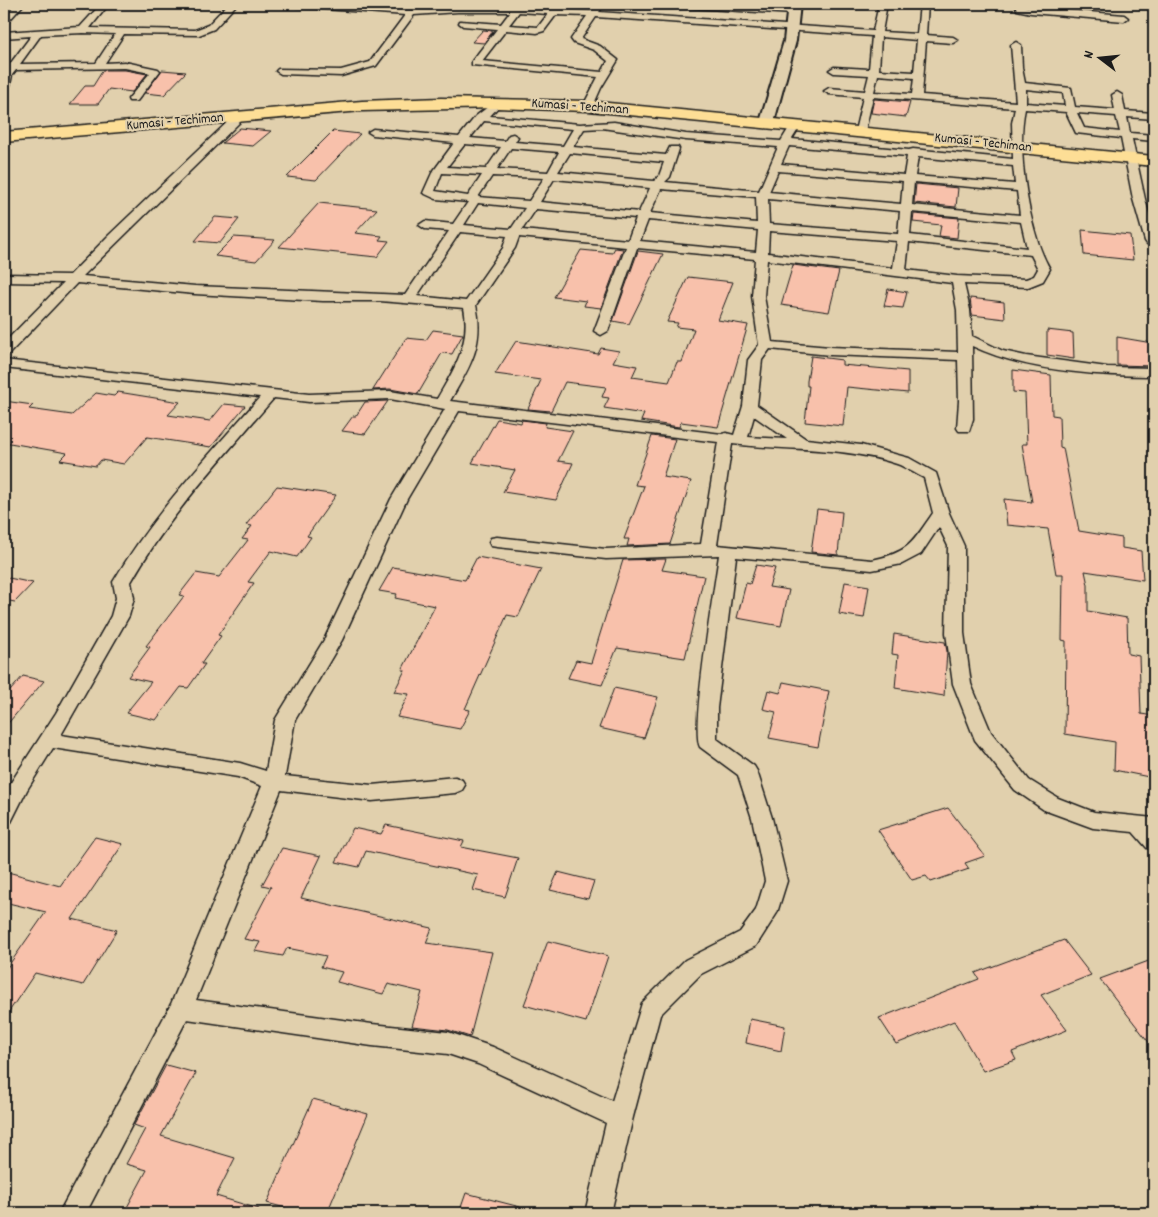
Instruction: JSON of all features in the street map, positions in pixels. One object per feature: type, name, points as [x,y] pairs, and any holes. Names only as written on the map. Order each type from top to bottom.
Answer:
[{"type":"highway","name":"Kumasi - Techiman","points":[[4,138],[362,106],[441,102],[497,103],[588,106],[860,130],[1017,155],[1130,158],[1154,161]]},
{"type":"main road","points":[[767,122],[790,41],[793,8]]},
{"type":"street","points":[[4,21],[20,4]]},
{"type":"street","points":[[83,30],[98,14],[104,4]]},
{"type":"street","points":[[4,35],[83,30],[196,33],[207,30],[233,4]]},
{"type":"street","points":[[297,4],[411,13],[482,8],[557,9],[594,14],[953,40]]},
{"type":"street","points":[[427,4],[438,10]]},
{"type":"street","points":[[588,106],[596,88],[613,60],[605,52],[577,41],[576,38],[600,4]]},
{"type":"street","points":[[860,130],[870,94],[877,34],[883,4]]},
{"type":"street","points":[[917,97],[920,37],[924,4]]},
{"type":"street","points":[[1019,4],[1020,8],[1031,10],[1124,18]]},
{"type":"street","points":[[690,5],[793,8]]},
{"type":"street","points":[[519,7],[475,63],[605,75]]},
{"type":"street","points":[[463,23],[541,29],[557,9]]},
{"type":"street","points":[[281,71],[341,73],[373,64],[411,13]]},
{"type":"street","points":[[98,65],[121,31]]},
{"type":"street","points":[[7,83],[8,67],[39,32]]},
{"type":"street","points":[[425,225],[761,256],[957,280],[1028,283],[1039,278],[1044,270],[1034,252],[1026,219],[1017,155],[1017,123],[1021,86],[1017,68],[1016,45]]},
{"type":"street","points":[[8,67],[125,65],[154,71],[155,73],[133,99]]},
{"type":"street","points":[[834,70],[919,75]]},
{"type":"street","points":[[1021,86],[1068,90],[1070,109],[1080,131],[1154,138]]},
{"type":"street","points":[[829,91],[1154,116]]},
{"type":"street","points":[[1117,95],[1122,114],[1124,135],[1151,241]]},
{"type":"street","points":[[497,103],[480,118],[440,170],[429,187],[429,193],[436,196],[763,227],[905,238],[1034,252]]},
{"type":"street","points":[[4,351],[112,239],[240,116]]},
{"type":"street","points":[[480,118],[580,127],[607,125],[674,135],[913,152],[1017,155]]},
{"type":"street","points":[[409,300],[457,228],[473,199],[523,122]]},
{"type":"street","points":[[598,1213],[620,1116],[650,1010],[693,967],[748,938],[766,913],[776,881],[762,818],[747,771],[707,742],[718,551],[733,438],[750,406],[755,360],[766,346],[758,296],[764,242],[762,196],[784,143],[796,125]]},
{"type":"street","points":[[470,305],[509,248],[514,234],[580,127]]},
{"type":"street","points":[[373,132],[670,159]]},
{"type":"street","points":[[600,331],[643,216],[656,186],[664,177],[674,149],[674,135]]},
{"type":"street","points":[[899,272],[905,238],[908,179],[913,152]]},
{"type":"street","points":[[774,167],[1022,188]]},
{"type":"street","points":[[440,170],[550,176],[1026,219]]},
{"type":"street","points":[[4,278],[73,279],[205,290],[323,297],[380,297],[470,305]]},
{"type":"street","points":[[957,280],[964,304],[966,340],[967,411],[964,428]]},
{"type":"street","points":[[72,1213],[181,1008],[274,782],[285,720],[333,640],[399,499],[450,412],[448,405],[473,342],[474,318],[470,305]]},
{"type":"street","points":[[966,340],[999,354],[1026,360],[1107,371],[1154,372]]},
{"type":"street","points":[[766,346],[830,351],[965,356]]},
{"type":"street","points":[[4,364],[309,398],[390,395],[448,405],[772,444],[802,442],[856,448],[904,461],[931,476],[941,514],[956,546],[955,634],[962,684],[982,735],[1022,785],[1051,804],[1093,820],[1147,826],[1154,842]]},
{"type":"street","points":[[4,816],[18,787],[48,740],[120,616],[125,598],[122,582],[137,556],[190,486],[271,393]]},
{"type":"street","points":[[750,406],[802,442]]},
{"type":"street","points":[[497,542],[606,554],[718,551],[872,565],[896,560],[915,550],[941,514]]},
{"type":"street","points":[[48,740],[240,770],[274,782],[372,793],[454,785]]},
{"type":"street","points":[[181,1008],[372,1036],[448,1042],[620,1116]]},
{"type":"building","points":[[483,30],[493,31],[484,43],[472,42]]},
{"type":"building","points":[[103,70],[125,70],[147,74],[132,92],[109,89],[98,104],[70,104],[85,86],[93,86]]},
{"type":"building","points":[[162,70],[186,72],[164,95],[145,93]]},
{"type":"building","points":[[874,99],[910,102],[906,117],[871,113]]},
{"type":"building","points":[[240,128],[271,131],[253,146],[222,143]]},
{"type":"building","points":[[333,131],[360,134],[316,180],[287,177]]},
{"type":"building","points":[[916,184],[958,188],[956,207],[914,203]]},
{"type":"building","points":[[319,203],[377,209],[355,233],[382,236],[379,240],[389,241],[377,257],[279,247]]},
{"type":"building","points":[[914,214],[959,218],[957,238],[939,236],[941,225],[913,222]]},
{"type":"building","points":[[215,217],[239,219],[220,243],[195,241]]},
{"type":"building","points":[[1082,230],[1130,235],[1133,260],[1084,255]]},
{"type":"building","points":[[234,237],[275,240],[256,261],[215,256]]},
{"type":"building","points":[[615,248],[623,249],[601,308],[584,306],[586,301],[554,297],[581,250],[612,253]]},
{"type":"building","points":[[638,251],[663,254],[629,324],[613,321]]},
{"type":"building","points":[[793,265],[839,271],[829,312],[781,305]]},
{"type":"building","points":[[688,277],[733,282],[718,320],[748,325],[718,427],[681,422],[679,427],[641,421],[644,414],[604,408],[609,398],[602,397],[606,387],[565,382],[551,411],[528,409],[541,380],[495,374],[516,341],[598,354],[601,348],[619,351],[613,362],[637,366],[632,377],[669,382],[677,362],[682,362],[694,329],[676,327],[678,323],[667,322]]},
{"type":"building","points":[[888,289],[907,292],[903,308],[884,306]]},
{"type":"building","points":[[970,298],[1004,302],[1005,319],[972,315]]},
{"type":"building","points":[[433,330],[463,334],[452,354],[442,353],[418,394],[390,389],[373,390],[406,338],[426,340]]},
{"type":"building","points":[[1047,330],[1073,333],[1074,359],[1047,355]]},
{"type":"building","points":[[1117,337],[1152,343],[1153,366],[1117,365]]},
{"type":"building","points":[[811,356],[842,360],[842,365],[908,371],[908,393],[847,387],[843,426],[805,422],[809,386],[807,386],[807,381]]},
{"type":"building","points":[[1013,370],[1051,375],[1052,415],[1059,416],[1060,447],[1063,448],[1079,531],[1122,538],[1122,548],[1141,551],[1143,580],[1085,571],[1088,585],[1088,611],[1127,618],[1128,654],[1139,656],[1141,714],[1154,716],[1154,778],[1114,770],[1115,742],[1065,734],[1066,641],[1062,640],[1063,574],[1056,574],[1048,529],[1007,525],[1004,499],[1032,502],[1022,444],[1027,444],[1025,393],[1013,392]]},
{"type":"building","points":[[118,392],[180,402],[168,415],[210,421],[224,404],[245,406],[211,447],[147,437],[124,464],[101,460],[96,466],[60,460],[67,453],[4,442],[4,401],[33,405],[29,409],[72,415],[96,393],[114,396]]},
{"type":"building","points":[[388,401],[365,434],[342,431],[353,416],[356,416],[365,402]]},
{"type":"building","points":[[497,419],[521,423],[522,420],[546,423],[545,427],[573,431],[558,461],[573,463],[556,500],[503,492],[515,470],[472,463]]},
{"type":"building","points":[[652,436],[675,439],[663,477],[691,481],[670,544],[627,546],[629,539],[624,539],[644,486],[635,485]]},
{"type":"building","points":[[277,486],[336,495],[307,536],[311,537],[297,557],[271,551],[248,582],[254,583],[218,635],[221,636],[201,664],[205,664],[188,688],[181,687],[156,720],[126,713],[151,682],[128,677],[150,647],[146,646],[184,596],[179,595],[196,573],[219,577],[248,540],[242,539],[252,526],[246,525]]},
{"type":"building","points":[[817,509],[842,512],[838,555],[811,552]]},
{"type":"building","points":[[477,557],[541,569],[518,617],[507,615],[465,709],[470,710],[460,729],[397,717],[409,694],[394,692],[405,670],[402,670],[435,606],[395,598],[397,594],[379,591],[393,567],[465,580]]},
{"type":"building","points":[[666,559],[662,570],[704,576],[685,658],[617,648],[602,685],[568,678],[576,660],[591,663],[623,560]]},
{"type":"building","points":[[756,565],[775,568],[769,587],[789,590],[781,626],[737,618],[746,583],[750,584]]},
{"type":"building","points":[[4,577],[33,583],[15,602],[4,600]]},
{"type":"building","points":[[845,582],[869,586],[864,618],[839,614]]},
{"type":"building","points":[[894,634],[945,642],[947,651],[944,696],[895,688],[898,655],[892,654]]},
{"type":"building","points":[[23,676],[44,681],[4,728],[4,698]]},
{"type":"building","points":[[783,682],[829,691],[818,747],[769,738],[776,712],[763,709],[768,690],[780,693]]},
{"type":"building","points":[[614,688],[658,697],[644,738],[599,728]]},
{"type":"building","points":[[948,808],[985,856],[965,863],[969,869],[931,882],[926,876],[912,880],[878,830]]},
{"type":"building","points":[[386,825],[464,841],[461,847],[518,858],[505,897],[473,890],[478,875],[366,851],[359,867],[336,862],[353,828],[381,834]]},
{"type":"building","points":[[95,837],[123,844],[72,919],[117,930],[83,985],[35,973],[4,1019],[4,972],[46,912],[4,902],[4,871],[60,886]]},
{"type":"building","points":[[282,848],[321,856],[301,898],[432,928],[426,943],[492,952],[470,1037],[448,1030],[412,1026],[422,992],[388,984],[383,994],[337,982],[342,972],[321,967],[326,956],[287,948],[283,956],[255,951],[260,942],[244,939],[271,887],[262,885]]},
{"type":"building","points":[[558,872],[594,881],[588,899],[550,890]]},
{"type":"building","points":[[1064,940],[1091,975],[1041,995],[1067,1030],[1012,1052],[1016,1060],[983,1071],[954,1021],[896,1044],[879,1018],[979,979],[975,973]]},
{"type":"building","points":[[548,941],[608,956],[586,1022],[524,1005]]},
{"type":"building","points":[[1154,959],[1154,1049],[1100,979]]},
{"type":"building","points":[[750,1019],[785,1026],[781,1051],[746,1043]]},
{"type":"building","points":[[166,1065],[196,1073],[161,1136],[235,1158],[216,1196],[259,1209],[258,1213],[124,1213],[147,1170],[126,1164],[145,1129],[134,1125]]},
{"type":"building","points":[[313,1099],[368,1114],[327,1213],[304,1213],[267,1203]]},
{"type":"building","points":[[466,1193],[520,1207],[519,1213],[459,1213]]}]
